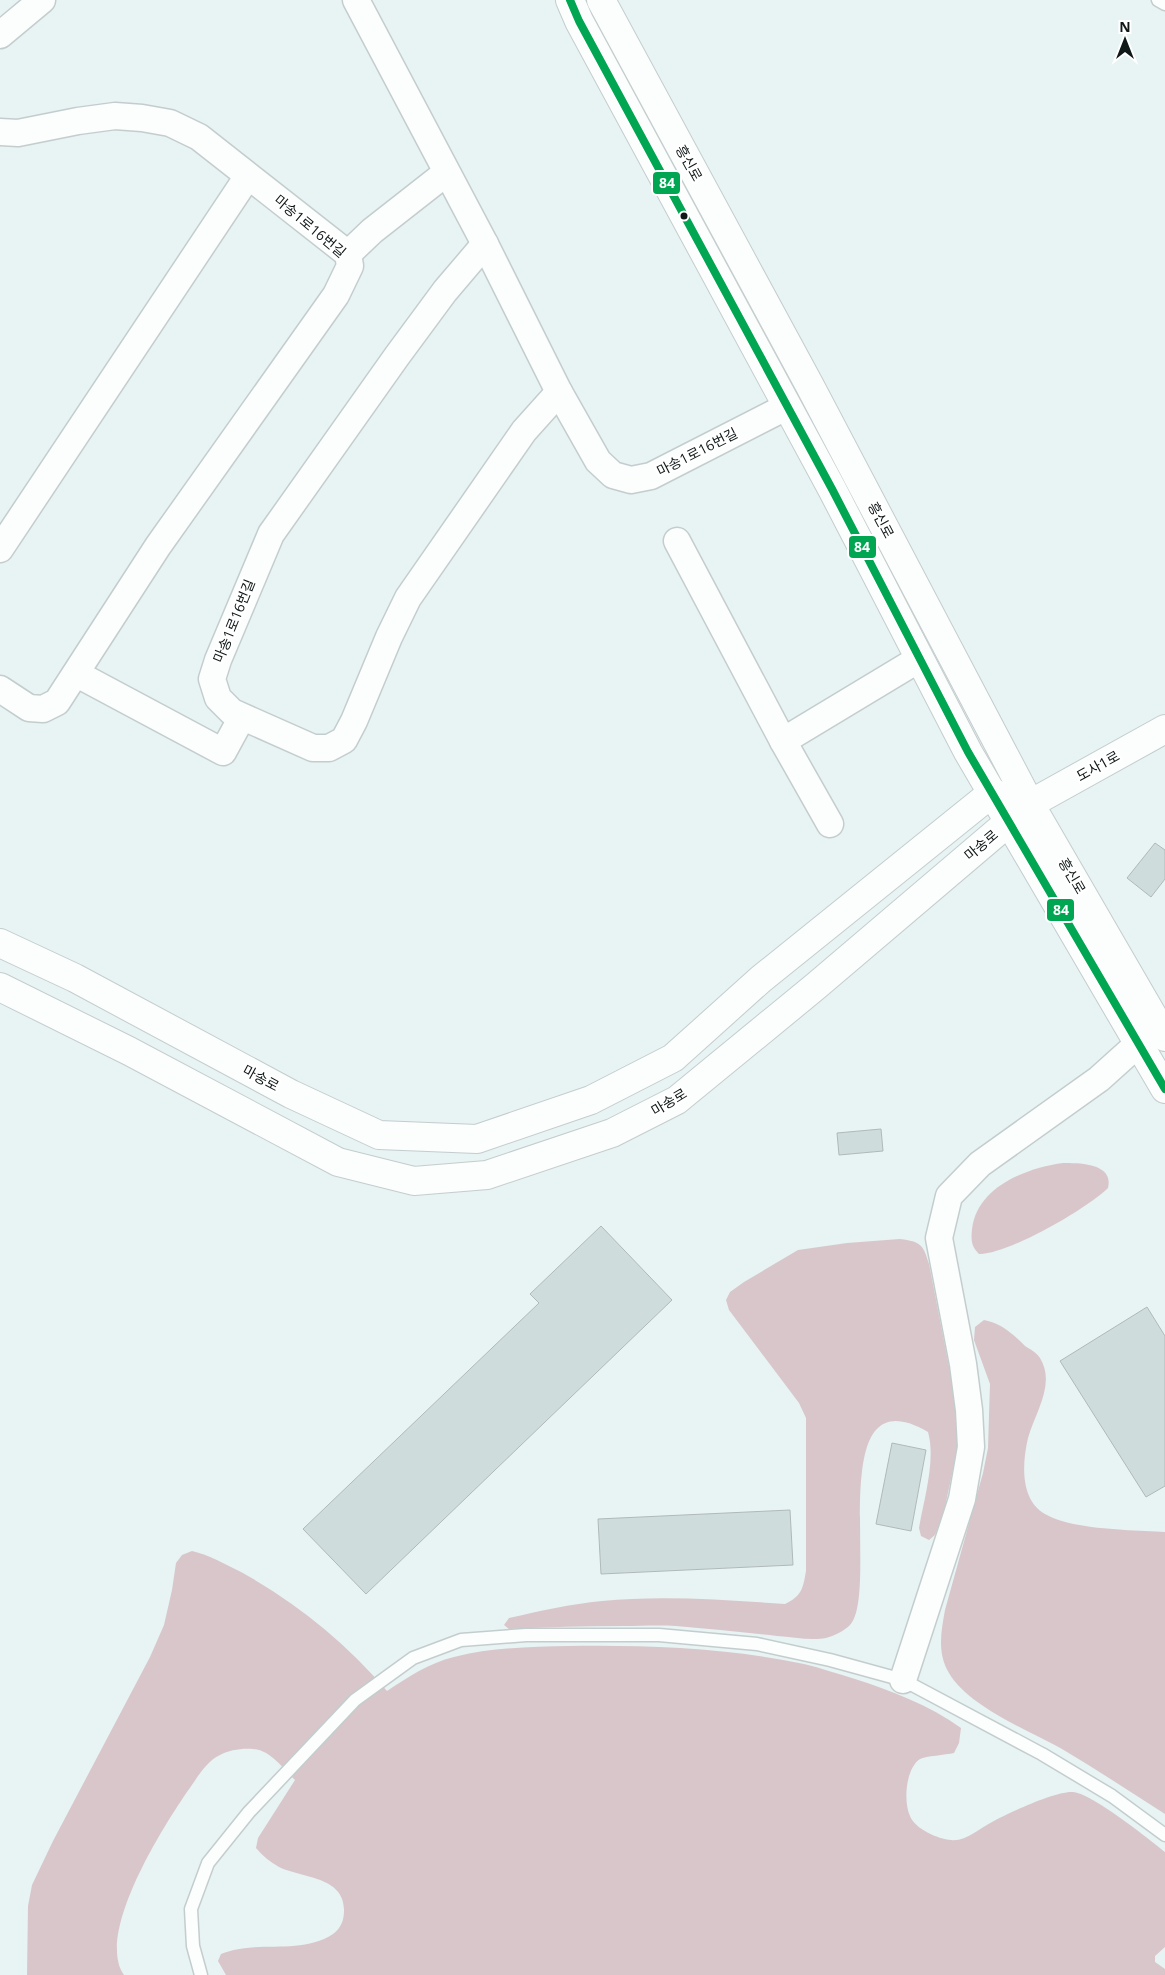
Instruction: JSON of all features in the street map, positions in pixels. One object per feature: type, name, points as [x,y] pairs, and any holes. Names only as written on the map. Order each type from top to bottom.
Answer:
[{"type":"street","points":[[0,35],[42,0]]},
{"type":"street","name":"마송1로16번길","points":[[356,0],[485,244],[559,392],[598,461],[613,475],[631,480],[651,476],[786,407]]},
{"type":"street","name":"흥신로","points":[[570,0],[578,21],[832,489],[968,752],[1165,1089]]},
{"type":"street","name":"흥신로","points":[[601,0],[815,395],[1030,804],[1162,1021]]},
{"type":"street","name":"마송1로16번길","points":[[0,132],[18,133],[115,116],[170,123],[199,137],[348,254],[350,266],[336,294],[158,546],[77,674],[57,702],[43,709],[29,708],[0,689]]},
{"type":"street","points":[[348,254],[372,231],[446,173]]},
{"type":"street","points":[[0,549],[248,176]]},
{"type":"street","name":"마송1로16번길","points":[[485,244],[445,291],[397,356],[271,534],[218,660],[212,679],[218,698],[232,712],[313,748],[329,748],[344,740],[408,598],[524,431],[559,392]]},
{"type":"street","points":[[677,541],[782,741],[830,824]]},
{"type":"street","points":[[782,741],[920,659]]},
{"type":"street","points":[[77,674],[222,752],[242,717]]},
{"type":"street","name":"도사1로","points":[[1030,804],[1165,729]]},
{"type":"street","points":[[992,793],[1030,804]]},
{"type":"street","name":"마송로","points":[[0,943],[75,978],[291,1094],[379,1135],[477,1139],[591,1100],[673,1058],[761,979],[992,793]]},
{"type":"street","name":"마송로","points":[[0,987],[129,1051],[338,1162],[414,1181],[487,1175],[612,1132],[677,1100],[816,986],[1030,804]]},
{"type":"street","points":[[903,1680],[962,1499],[971,1447],[969,1410],[963,1364],[939,1238],[949,1196],[980,1164],[1099,1079],[1162,1021]]},
{"type":"lane","points":[[1158,0],[1165,4]]},
{"type":"lane","points":[[201,1975],[193,1946],[191,1909],[208,1863],[249,1812],[355,1700],[413,1658],[461,1640],[526,1635],[659,1635],[757,1644],[830,1660],[903,1680],[1050,1759],[1112,1796],[1165,1836]]},
{"type":"shaded area","points":[[1063,1163],[1086,1164],[1101,1169],[1106,1174],[1108,1188],[1098,1197],[1066,1218],[1027,1239],[992,1252],[979,1254],[973,1245],[972,1229],[976,1214],[983,1202],[993,1191],[1019,1175]]},
{"type":"shaded area","points":[[900,1239],[913,1241],[920,1245],[925,1252],[929,1264],[953,1387],[958,1420],[958,1446],[943,1516],[935,1535],[929,1540],[921,1536],[919,1528],[930,1467],[931,1455],[928,1432],[895,1421],[875,1431],[864,1457],[860,1492],[858,1604],[850,1625],[832,1636],[814,1639],[676,1626],[580,1626],[509,1629],[504,1625],[509,1618],[602,1601],[671,1598],[785,1604],[795,1598],[803,1587],[806,1571],[806,1418],[799,1403],[729,1310],[726,1300],[730,1292],[744,1282],[798,1250],[847,1243]]},
{"type":"shaded area","points":[[984,1320],[1001,1326],[1011,1333],[1037,1354],[1044,1368],[1045,1388],[1028,1438],[1024,1469],[1027,1490],[1037,1508],[1057,1519],[1086,1526],[1165,1532],[1165,1814],[1062,1749],[984,1707],[958,1685],[945,1665],[941,1642],[945,1610],[983,1473],[988,1448],[990,1384],[974,1340],[975,1327]]},
{"type":"shaded area","points":[[192,1551],[211,1557],[241,1572],[301,1610],[354,1656],[387,1691],[427,1667],[468,1654],[526,1647],[629,1646],[717,1651],[804,1664],[910,1699],[936,1712],[961,1728],[959,1743],[954,1753],[920,1759],[915,1763],[909,1777],[906,1794],[908,1810],[913,1821],[922,1829],[946,1839],[962,1839],[1032,1803],[1055,1795],[1073,1792],[1081,1794],[1106,1808],[1165,1852],[1165,1947],[1155,1956],[1155,1962],[1165,1969],[1165,1975],[226,1975],[218,1961],[221,1954],[249,1948],[292,1946],[320,1941],[338,1929],[342,1924],[344,1914],[342,1900],[337,1891],[330,1885],[279,1867],[256,1848],[258,1838],[295,1780],[271,1756],[259,1750],[249,1749],[224,1753],[205,1767],[176,1808],[149,1854],[125,1908],[118,1934],[117,1957],[124,1975],[27,1975],[28,1906],[32,1885],[53,1841],[150,1657],[164,1625],[176,1563],[182,1555]]},
{"type":"building","points":[[1155,843],[1165,850],[1165,879],[1151,897],[1127,878]]},
{"type":"building","points":[[881,1129],[883,1151],[839,1155],[837,1133]]},
{"type":"building","points":[[601,1226],[672,1300],[366,1594],[303,1529],[539,1303],[530,1294]]},
{"type":"building","points":[[1147,1307],[1165,1336],[1165,1486],[1146,1497],[1060,1361]]},
{"type":"building","points":[[892,1443],[926,1450],[911,1531],[876,1524]]},
{"type":"building","points":[[790,1510],[793,1565],[601,1574],[598,1519]]},
{"type":"transit line","name":"84","points":[[570,0],[579,21],[832,489],[968,752],[1165,1089]]}]
